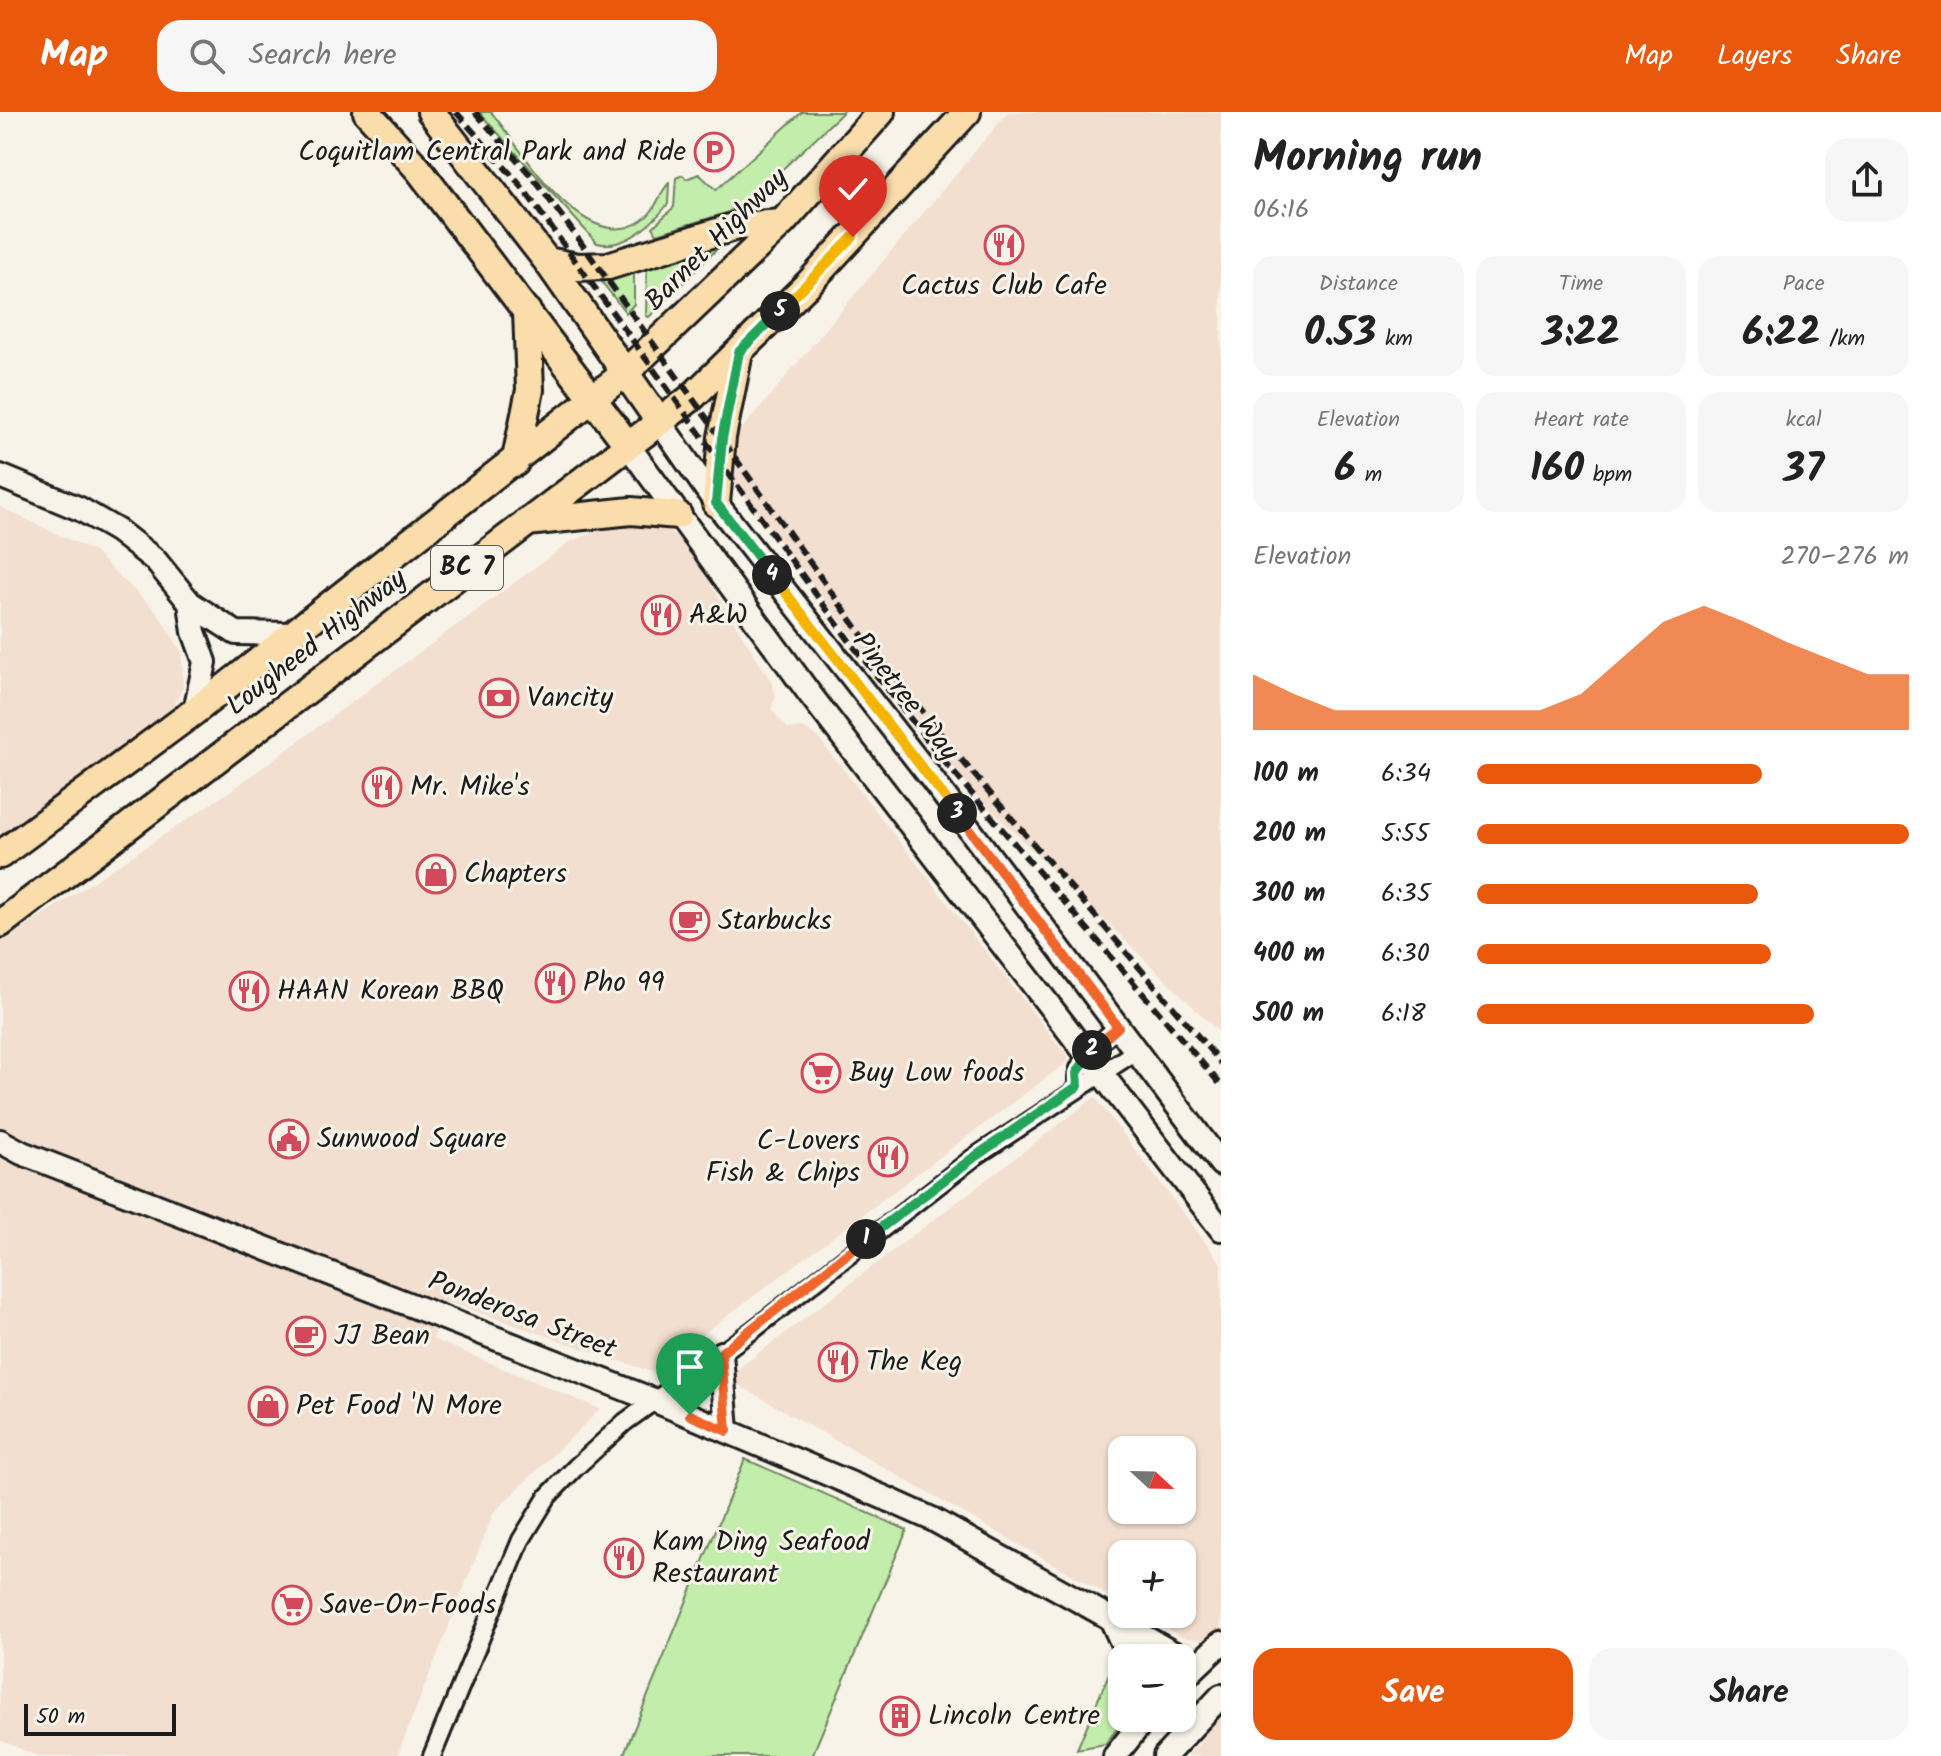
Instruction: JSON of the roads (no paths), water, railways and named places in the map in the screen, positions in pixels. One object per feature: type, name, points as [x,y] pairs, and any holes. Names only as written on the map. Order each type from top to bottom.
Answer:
[{"type":"main road","points":[[367,112],[419,170],[527,311],[809,693],[1221,1229]]},
{"type":"main road","points":[[431,112],[547,261],[659,421],[691,398],[739,352],[887,201],[967,112]]},
{"type":"main road","name":"Barnet Highway","points":[[625,373],[782,223],[881,112]]},
{"type":"main road","points":[[547,261],[578,267],[608,266],[737,226],[782,223]]},
{"type":"main road","points":[[515,463],[530,390],[527,311]]},
{"type":"main road","points":[[716,503],[722,439],[739,352]]},
{"type":"main road","name":"Lougheed Highway","points":[[0,855],[195,711],[515,463],[625,373]]},
{"type":"main road","name":"BC 7","points":[[627,444],[659,421]]},
{"type":"main road","name":"Pinetree Way","points":[[659,421],[716,503],[1221,1164]]},
{"type":"main road","name":"Lougheed Highway","points":[[0,924],[627,444]]},
{"type":"main road","points":[[0,476],[80,509],[118,531],[155,560],[190,603],[236,633],[294,634]]},
{"type":"main road","points":[[527,522],[631,511],[678,515]]},
{"type":"main road","points":[[190,603],[194,632],[205,662],[195,711]]},
{"type":"main road","name":"Ponderosa Street","points":[[0,1141],[22,1153],[656,1401],[932,1519],[1108,1617]]},
{"type":"main road","points":[[721,1353],[727,1431]]},
{"type":"main road","name":"Ponderosa Street","points":[[1126,1628],[1152,1644]]},
{"type":"main road","points":[[1196,1659],[1221,1643]]},
{"type":"main road","name":"Ponderosa Street","points":[[1196,1672],[1221,1688]]},
{"type":"main road","points":[[1165,1756],[1221,1696]]},
{"type":"main road","points":[[1115,1756],[1134,1732]]},
{"type":"street","points":[[1078,1086],[1077,1073],[1087,1056],[1118,1027]]},
{"type":"street","points":[[432,1756],[521,1540],[535,1515],[576,1467],[625,1422],[721,1353],[973,1158],[1078,1086],[1102,1075],[1136,1051]]},
{"type":"railway","points":[[456,112],[522,187],[851,643],[943,760],[1221,1085]]},
{"type":"railway","points":[[475,112],[534,179],[574,233],[862,635],[954,751],[1221,1063]]},
{"type":"place","name":"Coquitlam Central Park and Ride","points":[[714,152]]},
{"type":"place","name":"Cactus Club Cafe","points":[[1004,245]]},
{"type":"place","name":"A&W","points":[[661,615]]},
{"type":"place","name":"Vancity","points":[[499,698]]},
{"type":"place","name":"Mr. Mike's","points":[[382,787]]},
{"type":"place","name":"Chapters","points":[[436,874]]},
{"type":"place","name":"Starbucks","points":[[690,921]]},
{"type":"place","name":"Pho 99","points":[[555,983]]},
{"type":"place","name":"HAAN Korean BBQ","points":[[249,991]]},
{"type":"place","name":"Buy Low foods","points":[[821,1073]]},
{"type":"place","name":"Sunwood Square","points":[[289,1139]]},
{"type":"place","name":"C-Lovers Fish & Chips","points":[[888,1157]]},
{"type":"place","name":"JJ Bean","points":[[306,1336]]},
{"type":"place","name":"The Keg","points":[[838,1362]]},
{"type":"place","name":"Pet Food 'N More","points":[[268,1406]]},
{"type":"place","name":"Kam Ding Seafood Restaurant","points":[[624,1558]]},
{"type":"place","name":"Save-On-Foods","points":[[292,1605]]},
{"type":"place","name":"Lincoln Centre","points":[[900,1716]]}]
